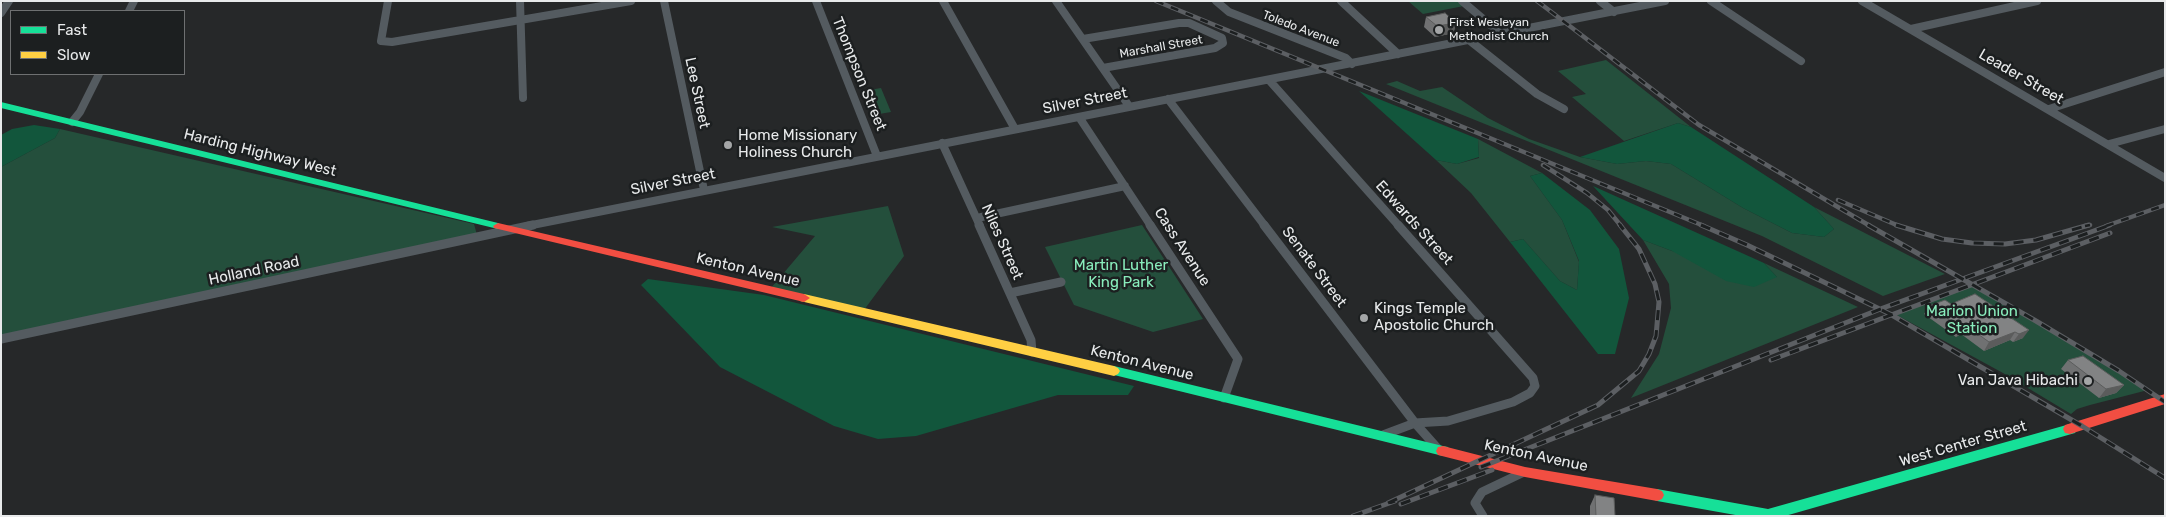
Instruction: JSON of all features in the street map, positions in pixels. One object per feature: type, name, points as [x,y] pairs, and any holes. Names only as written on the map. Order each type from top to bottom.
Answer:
[{"type":"main road","name":"Harding Highway West","points":[[1,105],[512,230]]},
{"type":"main road","name":"Kenton Avenue","points":[[512,230],[1383,435],[1525,472],[1768,515]]},
{"type":"main road","name":"West Center Street","points":[[1768,515],[2082,426],[2165,398]]},
{"type":"street","points":[[1,13],[9,1]]},
{"type":"street","points":[[388,1],[382,41],[392,42],[631,1]]},
{"type":"street","points":[[520,1],[523,98]]},
{"type":"street","name":"Lee Street","points":[[664,1],[704,190]]},
{"type":"street","name":"Thompson Street","points":[[816,1],[877,156]]},
{"type":"street","points":[[943,1],[1015,129]]},
{"type":"street","points":[[1056,1],[1129,106]]},
{"type":"street","name":"Toledo Avenue","points":[[1216,1],[1229,12],[1346,58],[1352,64]]},
{"type":"street","points":[[1341,1],[1398,54]]},
{"type":"street","points":[[1462,1],[1501,34]]},
{"type":"street","points":[[1600,1],[1614,12]]},
{"type":"street","name":"Silver Street","points":[[512,230],[704,190],[1665,1]]},
{"type":"street","points":[[1711,1],[1801,61]]},
{"type":"street","name":"Leader Street","points":[[1862,1],[2165,178]]},
{"type":"street","points":[[1911,29],[2037,1]]},
{"type":"street","name":"Marshall Street","points":[[1083,39],[1179,23],[1190,24],[1210,31],[1222,38],[1223,43],[1216,48],[1104,68]]},
{"type":"street","points":[[1468,40],[1537,94],[1564,109]]},
{"type":"street","points":[[2049,109],[2162,74]]},
{"type":"street","points":[[72,122],[80,112],[98,75]]},
{"type":"street","name":"Edwards Street","points":[[1268,80],[1529,373],[1535,386],[1530,393],[1513,402],[1448,421],[1415,423]]},
{"type":"street","name":"Senate Street","points":[[1168,98],[1415,423],[1439,450]]},
{"type":"street","name":"Cass Avenue","points":[[1079,116],[1238,359],[1224,398]]},
{"type":"street","points":[[2109,144],[2165,129]]},
{"type":"street","name":"Niles Street","points":[[942,143],[1032,340],[1032,352]]},
{"type":"street","points":[[977,218],[1125,186]]},
{"type":"street","name":"Holland Road","points":[[1,339],[512,230]]},
{"type":"street","points":[[1010,293],[1061,282]]},
{"type":"street","points":[[1383,435],[1415,423]]},
{"type":"street","points":[[1483,516],[1475,503],[1482,492],[1525,472]]},
{"type":"green space","points":[[1408,1],[1458,1],[1464,6],[1423,14]]},
{"type":"green space","points":[[1606,60],[1691,127],[1678,123],[1624,141],[1572,97],[1586,94],[1558,71]]},
{"type":"green space","points":[[1397,81],[1420,91],[1442,87],[1488,118],[1529,139],[1580,157],[1617,164],[1646,161],[1671,164],[1743,208],[1792,233],[1824,237],[1834,229],[1814,207],[1945,274],[1883,296],[1762,236],[1386,84]]},
{"type":"green space","points":[[881,88],[891,112],[873,115],[864,91]]},
{"type":"green space","points":[[1359,91],[1478,139],[1479,157],[1457,164],[1436,160]]},
{"type":"green space","points":[[1678,123],[1691,127],[1814,207],[1834,229],[1824,237],[1792,233],[1743,208],[1671,164],[1646,161],[1617,164],[1580,157]]},
{"type":"green space","points":[[34,125],[60,129],[55,138],[1,167],[1,135],[12,129]]},
{"type":"green space","points":[[60,129],[474,224],[477,235],[1,336],[1,167],[55,138]]},
{"type":"green space","points":[[1478,139],[1542,173],[1530,176],[1562,220],[1579,262],[1577,290],[1560,281],[1523,239],[1510,242],[1471,193],[1436,160],[1457,164],[1479,158]]},
{"type":"green space","points":[[1542,173],[1590,210],[1619,249],[1629,298],[1615,354],[1598,354],[1510,242],[1523,239],[1560,281],[1577,290],[1579,261],[1562,220],[1530,176]]},
{"type":"green space","points":[[1593,186],[1764,263],[1777,277],[1754,287],[1726,281],[1672,251],[1643,240]]},
{"type":"green space","points":[[888,206],[904,256],[864,310],[771,288],[815,236],[772,227]]},
{"type":"green space","name":"Martin Luther King Park","points":[[1142,225],[1203,319],[1153,332],[1074,305],[1045,247]]},
{"type":"green space","points":[[1643,240],[1672,251],[1777,277],[1764,263],[1858,307],[1631,398],[1659,354],[1671,308],[1669,284]]},
{"type":"green space","points":[[648,279],[764,295],[1134,386],[1128,395],[1058,395],[916,436],[878,439],[834,426],[720,367],[641,285]]},
{"type":"green space","name":"Marion Union Station","points":[[1972,284],[2084,349],[2148,390],[2077,409],[2071,414],[2003,373],[1893,313]]},
{"type":"building","points":[[1445,13],[1456,23],[1437,26],[1426,17]]},
{"type":"building","points":[[1975,294],[2029,330],[2019,334],[2015,332],[1989,342],[1967,326],[1961,328],[1929,306],[1945,300],[1951,304]]},
{"type":"building","points":[[2083,356],[2124,385],[2106,389],[2068,360]]},
{"type":"building","points":[[1595,495],[1614,498],[1615,516],[1596,516]]},
{"type":"railway","points":[[1156,1],[1704,226]]},
{"type":"railway","points":[[1537,1],[1699,125],[1870,226]]},
{"type":"railway","points":[[1543,165],[1587,193],[1608,210],[1621,226]]},
{"type":"railway","points":[[1838,200],[1898,226]]},
{"type":"railway","points":[[2106,226],[2165,205]]},
{"type":"railway","points":[[1388,503],[1598,405],[1639,371],[1649,354],[1656,336],[1659,302],[1655,284],[1639,249],[1620,225]]},
{"type":"railway","points":[[1701,225],[1880,309]]},
{"type":"railway","points":[[1868,225],[1962,279]]},
{"type":"railway","points":[[1962,279],[2110,225]]},
{"type":"railway","points":[[1898,226],[1942,239],[1972,243],[2005,244],[2036,240],[2087,226]]},
{"type":"railway","points":[[1972,285],[2110,233]]},
{"type":"railway","points":[[1880,309],[1962,279]]},
{"type":"railway","points":[[1962,279],[1972,285]]},
{"type":"railway","points":[[1891,315],[1972,285]]},
{"type":"railway","points":[[1972,285],[2119,371],[2165,402]]},
{"type":"railway","points":[[1481,467],[1880,309]]},
{"type":"railway","points":[[1880,309],[1891,315]]},
{"type":"railway","points":[[1771,360],[1891,315]]},
{"type":"railway","points":[[1891,315],[2082,426],[2165,478]]},
{"type":"railway","points":[[1401,504],[1492,470]]},
{"type":"railway","points":[[1353,516],[1395,501]]},
{"type":"traffic: fast","points":[[1,105],[498,226]]},
{"type":"traffic: fast","points":[[1114,371],[1443,451]]},
{"type":"traffic: fast","points":[[1657,495],[1768,515],[2070,429]]},
{"type":"traffic: slow","points":[[804,298],[1114,371]]},
{"type":"traffic: jam","points":[[498,226],[804,298]]},
{"type":"traffic: jam","points":[[2070,429],[2165,399]]},
{"type":"traffic: jam","points":[[1443,451],[1525,472],[1657,495]]},
{"type":"place","name":"First Wesleyan Methodist Church","points":[[1439,30]]},
{"type":"place","name":"Home Missionary Holiness Church","points":[[728,145]]},
{"type":"place","name":"Kings Temple Apostolic Church","points":[[1364,318]]},
{"type":"place","name":"Van Java Hibachi","points":[[2088,381]]}]
